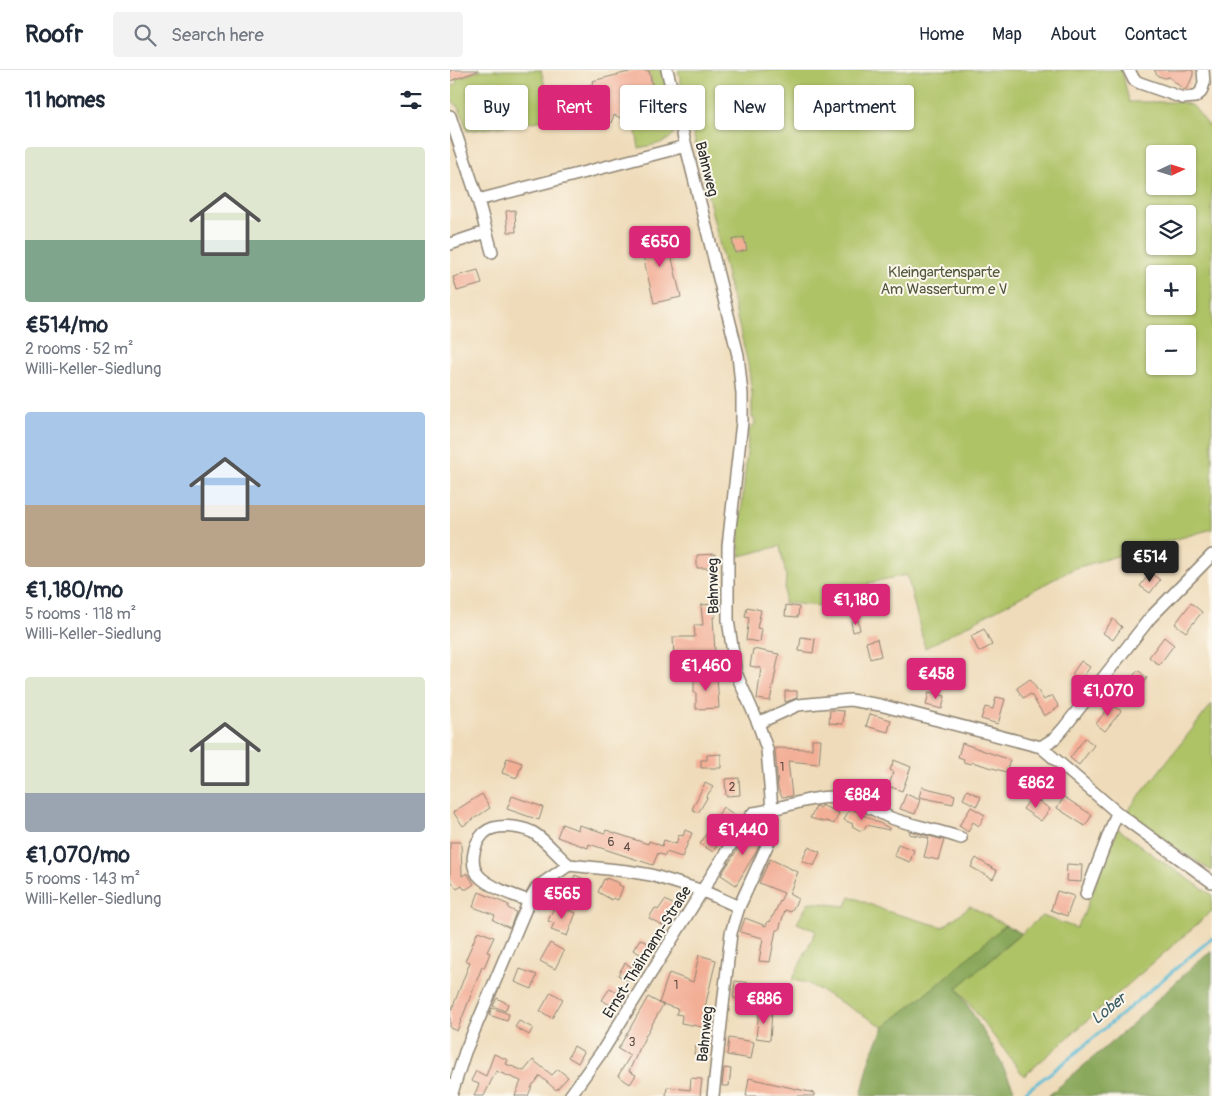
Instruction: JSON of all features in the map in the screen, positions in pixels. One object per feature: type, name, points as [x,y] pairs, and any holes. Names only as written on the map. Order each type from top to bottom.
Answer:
[{"type":"street","name":"Bahnweg","points":[[667,70],[738,355],[741,374],[742,422],[728,546],[728,617],[736,673],[767,749],[772,810],[771,837],[739,907],[731,933],[713,1096]]},
{"type":"street","points":[[1129,70],[1134,80],[1140,84],[1183,98],[1195,97],[1201,92],[1204,83],[1203,70]]},
{"type":"street","points":[[450,116],[478,200],[492,252]]},
{"type":"street","points":[[478,200],[686,146]]},
{"type":"street","points":[[450,244],[486,232]]},
{"type":"street","points":[[1041,747],[1055,738],[1063,729],[1150,618],[1212,556]]},
{"type":"street","points":[[758,723],[798,705],[850,700],[1041,747],[1117,813],[1212,882]]},
{"type":"street","name":"Ernst-Thälmann-Straße","points":[[570,1096],[603,1050],[740,830],[753,813],[772,810],[791,803],[839,797],[855,800],[891,818],[961,838]]},
{"type":"street","points":[[1086,894],[1117,813]]},
{"type":"street","points":[[529,901],[496,888],[479,877],[475,871],[473,854],[485,832],[511,827],[530,831],[569,865],[639,872],[703,891],[739,907]]},
{"type":"street","points":[[451,1096],[466,1052],[529,901],[537,887],[569,865]]},
{"type":"green space","points":[[482,70],[541,70],[545,85],[538,85],[538,121],[528,123],[528,85],[465,85],[465,124],[460,109],[450,100],[450,87],[457,84],[455,79]]},
{"type":"green space","points":[[649,70],[662,70],[666,85],[652,85]]},
{"type":"green space","name":"Kleingartensparte Am Wasserturm e V","points":[[678,70],[1122,70],[1129,102],[1181,102],[1193,106],[1209,126],[1212,124],[1212,529],[1075,568],[925,648],[907,575],[868,583],[872,598],[838,607],[784,603],[786,576],[780,546],[740,556],[740,549],[738,549],[749,430],[755,424],[754,418],[752,418],[752,393],[748,364],[692,130],[705,130],[705,85],[682,85]]},
{"type":"green space","points":[[675,130],[669,139],[664,142],[639,148],[636,131]]},
{"type":"green space","points":[[1212,704],[1212,871],[1126,813]]},
{"type":"green space","points":[[1117,828],[1212,895],[1212,911],[1024,1076],[957,988],[1042,916],[1076,928],[1083,916]]},
{"type":"green space","points":[[850,896],[886,911],[943,927],[970,906],[1005,925],[943,980],[884,1027],[807,983],[792,980],[816,931],[797,923],[809,902],[846,906]]},
{"type":"green space","points":[[1005,925],[1021,933],[957,988],[994,1049],[1014,1089],[1008,1096],[861,1096],[871,1055],[884,1027],[943,980]]},
{"type":"green space","points":[[1212,951],[1212,1096],[1048,1096],[1128,1028],[1195,964]]},
{"type":"building","points":[[450,70],[478,70],[478,71],[450,81]]},
{"type":"building","points":[[637,70],[649,71],[652,85],[620,85],[620,118],[614,115],[611,123],[610,85],[589,85],[593,84],[592,81]]},
{"type":"building","points":[[1154,70],[1193,70],[1193,75],[1188,87],[1184,90],[1169,77],[1158,76]]},
{"type":"building","points":[[515,210],[516,232],[508,232],[506,211]]},
{"type":"building","points":[[666,233],[681,297],[654,303],[639,239]]},
{"type":"building","points":[[744,237],[747,250],[735,253],[732,240]]},
{"type":"building","points":[[478,270],[482,284],[457,291],[453,277]]},
{"type":"building","points":[[715,554],[716,568],[697,568],[697,555]]},
{"type":"building","points":[[1150,573],[1160,580],[1150,593],[1140,586]]},
{"type":"building","points":[[1191,603],[1202,612],[1186,632],[1175,624]]},
{"type":"building","points":[[715,604],[715,617],[713,617],[715,653],[682,654],[682,658],[674,658],[673,637],[695,637],[694,625],[703,625],[701,605]]},
{"type":"building","points":[[786,605],[799,607],[798,617],[785,616]]},
{"type":"building","points":[[747,607],[761,610],[757,628],[762,629],[760,642],[746,640],[749,618],[745,617]]},
{"type":"building","points":[[1113,619],[1122,627],[1113,640],[1103,633]]},
{"type":"building","points":[[858,620],[860,630],[853,632],[851,622]]},
{"type":"building","points":[[984,629],[992,645],[979,652],[971,636]]},
{"type":"building","points":[[801,637],[815,639],[813,653],[799,651]]},
{"type":"building","points":[[1164,637],[1174,645],[1159,665],[1149,657]]},
{"type":"building","points":[[877,639],[881,656],[870,659],[866,642]]},
{"type":"building","points":[[753,649],[779,654],[770,701],[757,699],[761,668],[750,666]]},
{"type":"building","points":[[1081,661],[1090,667],[1081,680],[1072,674]]},
{"type":"building","points":[[1138,670],[1147,678],[1132,698],[1122,690]]},
{"type":"building","points":[[717,676],[719,708],[696,709],[694,677]]},
{"type":"building","points":[[1030,679],[1044,700],[1052,695],[1059,707],[1044,716],[1031,694],[1023,698],[1017,688]]},
{"type":"building","points":[[785,691],[797,691],[797,698],[785,702]]},
{"type":"building","points":[[929,692],[945,696],[942,709],[926,705]]},
{"type":"building","points":[[996,697],[1005,699],[998,724],[981,719],[985,707],[993,709]]},
{"type":"building","points":[[1111,704],[1121,711],[1105,731],[1096,724]]},
{"type":"building","points":[[830,710],[844,711],[843,724],[829,723]]},
{"type":"building","points":[[870,714],[891,720],[888,732],[866,726]]},
{"type":"building","points":[[1085,738],[1094,745],[1079,765],[1070,758]]},
{"type":"building","points":[[812,739],[821,739],[819,764],[788,761],[792,796],[782,797],[778,789],[775,748],[812,749]]},
{"type":"building","points":[[962,743],[1010,760],[1006,772],[972,762],[971,764],[963,762],[964,759],[958,757]]},
{"type":"building","points":[[721,754],[721,768],[701,768],[701,760],[707,760],[707,755]]},
{"type":"building","points":[[507,758],[522,763],[517,778],[502,773]]},
{"type":"building","points":[[894,760],[911,767],[902,791],[888,786],[894,772],[890,770]]},
{"type":"building","points":[[739,778],[740,795],[726,796],[725,779]]},
{"type":"building","points":[[705,783],[713,787],[698,813],[692,809]]},
{"type":"building","points":[[922,787],[955,795],[953,804],[919,797]]},
{"type":"building","points":[[967,790],[981,797],[977,806],[963,799]]},
{"type":"building","points":[[482,794],[490,808],[463,826],[453,812]]},
{"type":"building","points":[[906,794],[920,800],[915,814],[900,809]]},
{"type":"building","points":[[512,796],[543,807],[539,820],[507,809]]},
{"type":"building","points":[[1032,796],[1050,809],[1041,821],[1023,809]]},
{"type":"building","points":[[1064,797],[1092,815],[1085,826],[1057,808]]},
{"type":"building","points":[[821,805],[839,813],[834,824],[810,818],[816,806],[820,808]]},
{"type":"building","points":[[723,807],[735,815],[713,852],[700,844]]},
{"type":"building","points":[[971,807],[985,815],[979,826],[973,822],[968,832],[959,826]]},
{"type":"building","points":[[850,808],[889,828],[889,830],[866,825],[864,830],[862,829],[861,831],[852,826],[853,824],[844,820]]},
{"type":"building","points":[[562,824],[578,830],[579,825],[605,833],[606,830],[648,844],[649,841],[662,846],[664,840],[676,844],[679,835],[683,836],[685,830],[692,833],[682,857],[666,852],[665,856],[658,853],[653,865],[589,844],[588,848],[557,837]]},
{"type":"building","points":[[752,827],[764,835],[736,885],[721,875]]},
{"type":"building","points":[[910,831],[944,840],[938,860],[924,857],[929,838],[909,834]]},
{"type":"building","points":[[450,842],[461,842],[462,876],[467,873],[474,884],[467,889],[464,889],[462,886],[457,889],[450,879]]},
{"type":"building","points":[[898,844],[914,850],[910,862],[894,856]]},
{"type":"building","points":[[808,847],[820,852],[814,866],[802,861]]},
{"type":"building","points":[[976,858],[997,871],[993,879],[971,867]]},
{"type":"building","points":[[770,859],[798,872],[789,894],[798,899],[791,912],[785,910],[779,930],[776,930],[770,962],[759,961],[763,938],[740,932],[745,918],[766,926],[768,921],[770,922],[784,893],[759,883]]},
{"type":"building","points":[[1067,864],[1082,865],[1081,882],[1066,881]]},
{"type":"building","points":[[575,875],[590,882],[584,897],[569,891]]},
{"type":"building","points":[[606,878],[619,883],[623,887],[618,900],[613,898],[612,900],[598,892]]},
{"type":"building","points":[[1057,891],[1074,896],[1067,916],[1051,910]]},
{"type":"building","points":[[479,892],[509,905],[508,908],[516,912],[510,928],[493,920],[495,915],[473,907]]},
{"type":"building","points":[[543,893],[552,896],[550,905],[540,902]]},
{"type":"building","points":[[665,900],[676,906],[664,926],[649,918],[655,908],[658,910]]},
{"type":"building","points":[[555,905],[576,913],[567,936],[551,930],[554,923],[548,921]]},
{"type":"building","points":[[478,931],[494,937],[487,952],[490,953],[484,968],[482,967],[457,1031],[450,1028],[450,1008],[452,1009],[470,962],[465,961]]},
{"type":"building","points":[[640,939],[654,947],[648,958],[633,950]]},
{"type":"building","points":[[550,943],[564,951],[555,969],[540,961]]},
{"type":"building","points":[[699,955],[716,960],[703,1016],[710,1017],[708,1028],[681,1023],[682,1015],[676,1014],[678,1009],[659,1003],[669,973],[693,982]]},
{"type":"building","points":[[625,963],[635,969],[628,981],[618,975]]},
{"type":"building","points":[[520,969],[537,975],[532,989],[515,982]]},
{"type":"building","points":[[735,981],[760,984],[758,1001],[733,998]]},
{"type":"building","points":[[610,988],[620,994],[613,1007],[602,1000]]},
{"type":"building","points":[[551,992],[563,999],[552,1018],[540,1011]]},
{"type":"building","points":[[648,997],[663,1005],[629,1071],[636,1075],[630,1084],[618,1076],[630,1056],[618,1049]]},
{"type":"building","points":[[497,998],[508,1004],[505,1011],[493,1006]]},
{"type":"building","points":[[492,1008],[509,1014],[507,1021],[489,1015]]},
{"type":"building","points":[[759,1010],[772,1012],[770,1040],[756,1038]]},
{"type":"building","points":[[519,1021],[533,1028],[529,1035],[515,1027]]},
{"type":"building","points":[[729,1038],[754,1042],[751,1059],[727,1055]]},
{"type":"building","points":[[574,1046],[584,1052],[578,1063],[568,1057]]},
{"type":"building","points":[[696,1046],[704,1048],[702,1057],[694,1054]]},
{"type":"building","points":[[494,1054],[508,1060],[506,1064],[524,1071],[533,1060],[552,1075],[558,1069],[568,1077],[556,1090],[540,1076],[533,1084],[528,1096],[515,1096],[521,1081],[496,1071],[484,1096],[474,1096],[479,1084],[471,1081],[476,1071],[486,1076]]},
{"type":"building","points":[[724,1068],[731,1069],[729,1086],[722,1086]]},
{"type":"building","points":[[691,1078],[702,1079],[700,1096],[666,1096],[667,1087],[690,1090]]},
{"type":"building","points":[[749,1078],[814,1093],[814,1096],[746,1096]]},
{"type":"waterway","name":"Lober","points":[[1020,1096],[1066,1061],[1212,938]]}]
